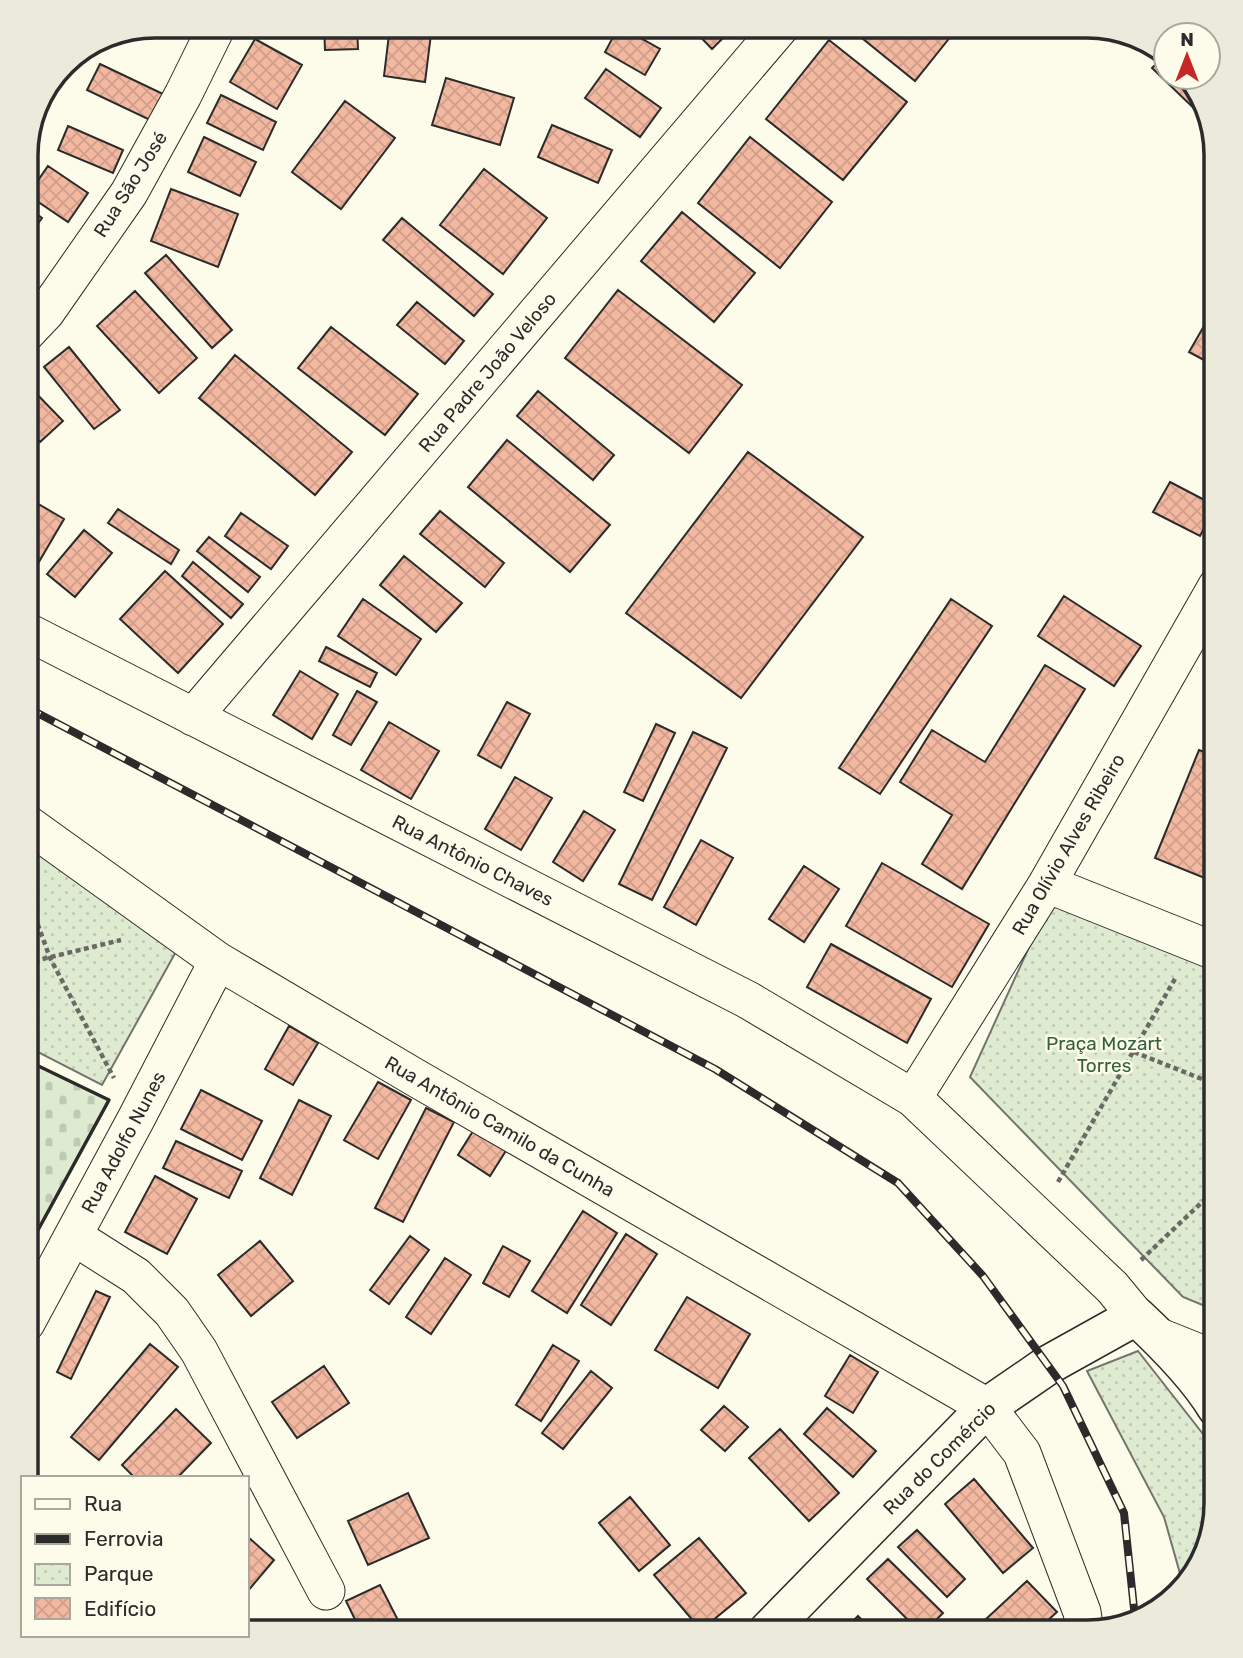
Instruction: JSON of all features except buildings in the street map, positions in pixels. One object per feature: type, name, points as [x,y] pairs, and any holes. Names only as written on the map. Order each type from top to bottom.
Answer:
[{"type":"street","name":"Rua São José","points":[[39,320],[129,193],[211,38]]},
{"type":"street","name":"Rua Padre João Veloso","points":[[193,717],[770,39]]},
{"type":"street","name":"Rua Olívio Alves Ribeiro","points":[[913,1098],[1047,884],[1204,609]]},
{"type":"street","name":"Rua Antônio Chaves","points":[[39,638],[748,1000],[913,1098]]},
{"type":"street","name":"Rua Antônio Camilo da Cunha","points":[[38,832],[218,961],[987,1407]]},
{"type":"street","points":[[1047,884],[1204,947]]},
{"type":"street","name":"Rua Adolfo Nunes","points":[[38,1301],[218,961]]},
{"type":"street","points":[[913,1098],[1112,1287],[1204,1390]]},
{"type":"street","points":[[73,1236],[136,1276],[172,1312],[198,1351],[326,1591]]},
{"type":"street","points":[[1147,1326],[1204,1354]]},
{"type":"street","name":"Rua do Comércio","points":[[780,1619],[987,1407],[1048,1365],[1147,1326]]},
{"type":"street","points":[[987,1407],[1022,1453],[1075,1619]]},
{"type":"path","points":[[38,926],[50,958],[136,1119]]},
{"type":"path","points":[[38,960],[172,927]]},
{"type":"path","points":[[1038,1216],[1134,1052],[1204,951]]},
{"type":"path","points":[[1134,1052],[1204,1080]]},
{"type":"path","points":[[1112,1287],[1204,1200]]},
{"type":"green space","points":[[38,853],[178,948],[102,1085],[38,1052]]},
{"type":"green space","name":"Praça Mozart Torres","points":[[1055,890],[1204,957],[1204,1306],[1183,1297],[970,1077]]},
{"type":"green space","points":[[38,1066],[109,1100],[38,1230]]},
{"type":"green space","points":[[1138,1351],[1204,1435],[1202,1526],[1192,1554],[1180,1574],[1164,1517],[1087,1371]]},
{"type":"railway","points":[[39,714],[715,1069],[898,1183],[983,1276],[1063,1386],[1124,1513],[1134,1610]]},
{"type":"wall","points":[[38,1066],[109,1100],[38,1230]]}]
